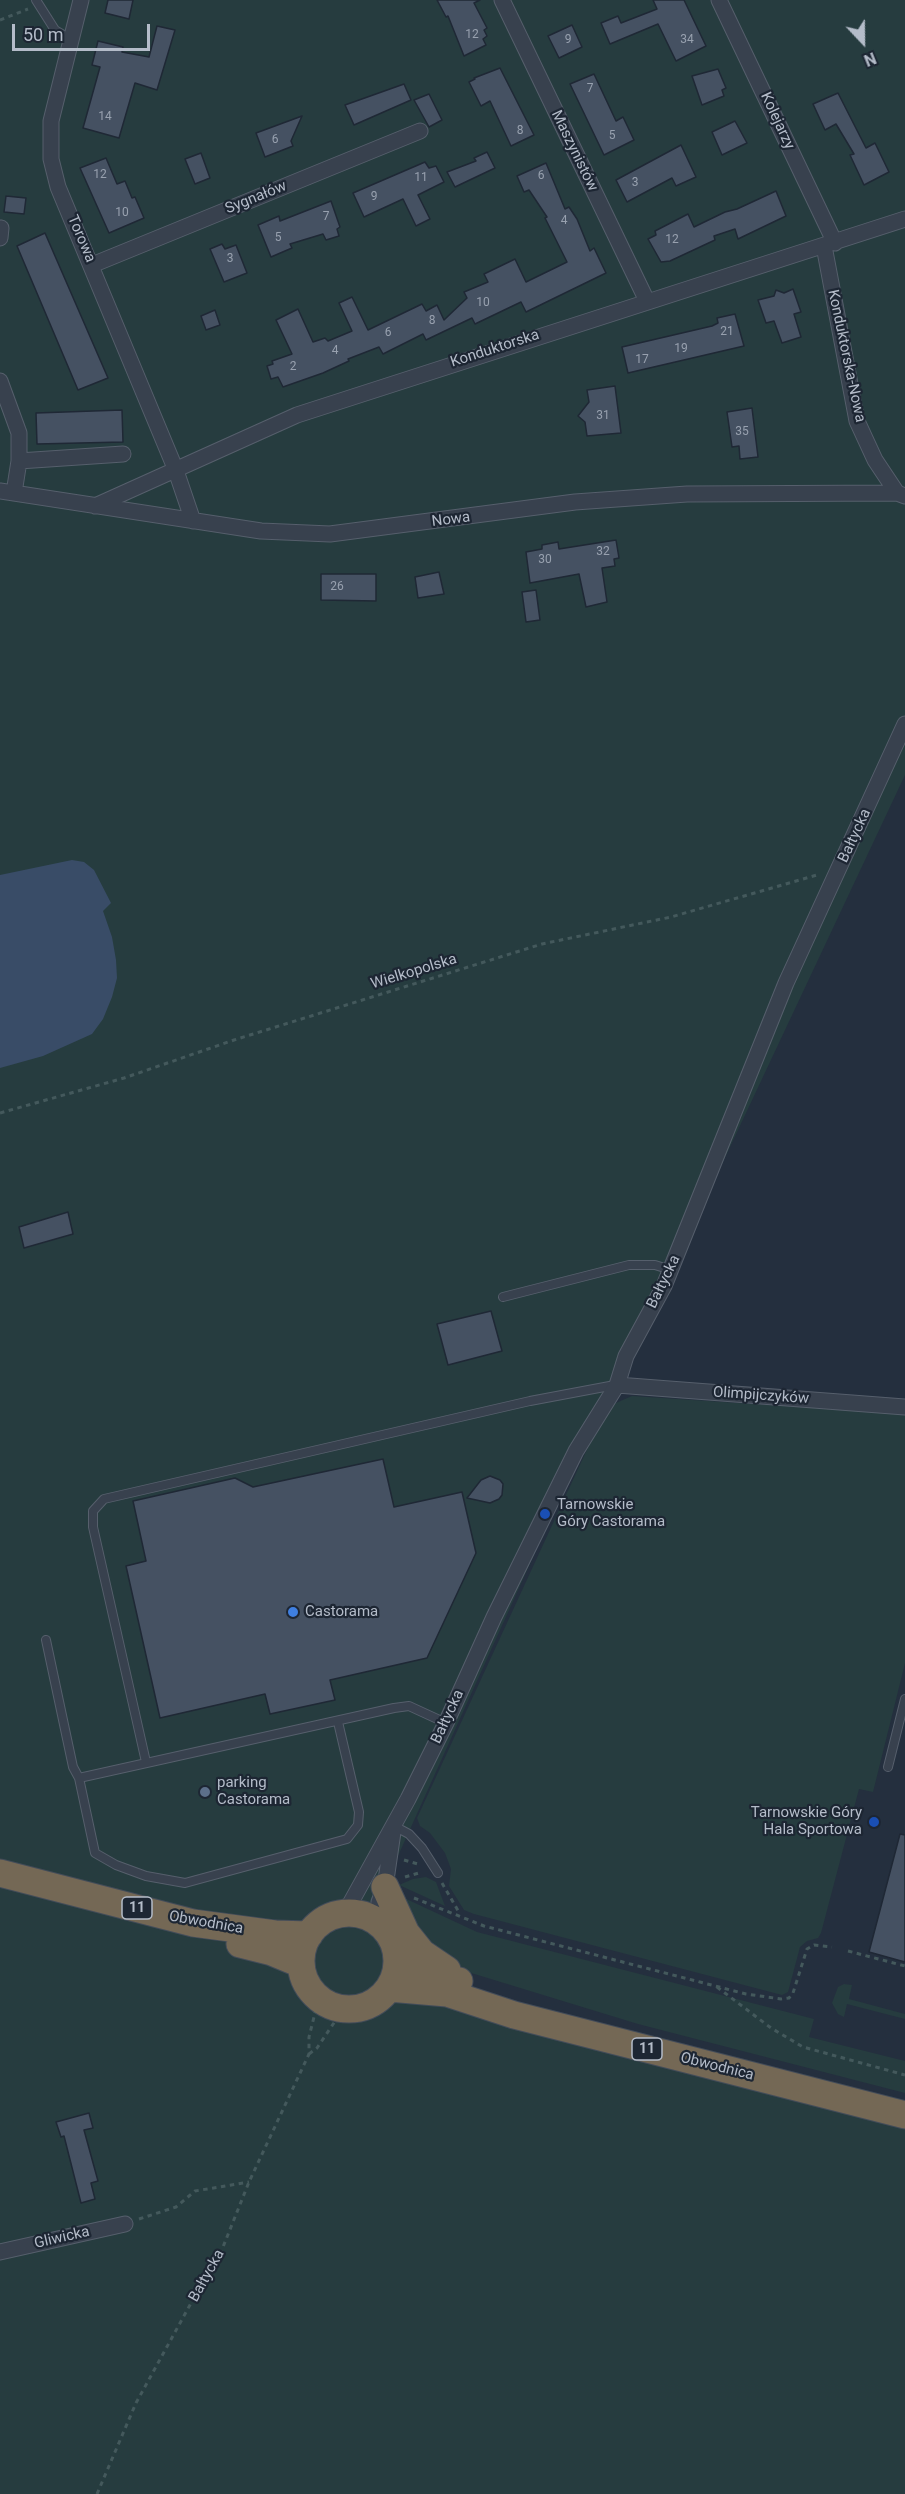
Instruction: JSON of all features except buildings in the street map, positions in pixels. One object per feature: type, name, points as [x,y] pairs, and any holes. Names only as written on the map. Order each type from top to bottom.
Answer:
[{"type":"highway","name":"Obwodnica","points":[[0,1873],[193,1923],[275,1934],[309,1935]]},
{"type":"highway","name":"Obwodnica","points":[[0,1884],[272,1952],[301,1964]]},
{"type":"highway","points":[[395,1891],[406,1933],[422,1953],[468,1984]]},
{"type":"highway","points":[[345,1913],[363,1914],[378,1922],[392,1940],[397,1956],[396,1970],[389,1988],[369,2004],[344,2008],[319,1997],[307,1984],[301,1964],[303,1949],[309,1935],[325,1920],[345,1913]]},
{"type":"highway","name":"Obwodnica","points":[[397,1956],[430,1975],[468,1984],[583,2020],[905,2104]]},
{"type":"highway","name":"Obwodnica","points":[[389,1988],[447,1993],[514,2015],[905,2115]]},
{"type":"street","name":"Torowa","points":[[81,0],[51,121],[51,159],[58,187],[175,468],[193,521]]},
{"type":"street","name":"Maszynistów","points":[[502,0],[647,301]]},
{"type":"street","name":"Kolejarzy","points":[[719,0],[830,245]]},
{"type":"street","name":"Sygnałów","points":[[92,266],[420,131]]},
{"type":"street","name":"Konduktorska","points":[[95,506],[297,415],[905,219]]},
{"type":"street","name":"Konduktorska-Nowa","points":[[830,245],[857,420],[875,460],[901,494]]},
{"type":"street","points":[[0,381],[19,433],[20,461],[7,492]]},
{"type":"street","points":[[20,461],[123,454]]},
{"type":"street","name":"Nowa","points":[[7,492],[261,531],[330,534],[575,502],[676,494],[901,494]]},
{"type":"street","name":"Bałtycka","points":[[345,1913],[394,1826],[446,1723],[494,1617],[576,1451],[617,1384],[626,1356],[671,1270],[786,982],[905,724]]},
{"type":"street","name":"Olimpijczyków","points":[[617,1384],[905,1407]]},
{"type":"street","name":"Bałtycka","points":[[378,1922],[379,1902],[395,1891],[394,1826]]},
{"type":"street","name":"Gliwicka","points":[[0,2252],[125,2224]]},
{"type":"lane","points":[[37,3],[55,30],[72,40]]},
{"type":"lane","points":[[503,1297],[629,1265],[655,1265],[671,1270]]},
{"type":"lane","points":[[146,1762],[93,1527],[93,1511],[104,1499],[519,1404],[617,1384]]},
{"type":"lane","points":[[46,1640],[73,1767],[79,1778],[95,1853],[116,1865],[146,1876],[185,1883],[347,1839],[358,1825],[359,1812],[338,1722]]},
{"type":"lane","points":[[888,1767],[905,1699]]},
{"type":"lane","points":[[79,1778],[409,1706],[446,1723]]},
{"type":"lane","points":[[394,1826],[409,1834],[417,1842],[432,1860],[438,1873]]},
{"type":"path","points":[[0,20],[37,3]]},
{"type":"path","name":"Wielkopolska","points":[[0,1113],[124,1078],[234,1040],[542,944],[671,917],[839,869]]},
{"type":"path","points":[[461,1916],[446,1892],[438,1873],[416,1873],[395,1891],[484,1926],[746,1994],[789,1998],[796,1986],[807,1949],[814,1945],[832,1947]]},
{"type":"path","points":[[848,1950],[905,1966]]},
{"type":"path","points":[[715,1985],[771,2028],[803,2047],[905,2075]]},
{"type":"path","points":[[309,2054],[309,2037],[319,1997]]},
{"type":"path","points":[[309,2054],[317,2048],[344,2008]]},
{"type":"path","name":"Bałtycka","points":[[97,2494],[136,2403],[196,2294],[214,2267],[249,2182],[309,2054]]},
{"type":"path","points":[[125,2224],[176,2207],[195,2191],[249,2182]]},
{"type":"green space","points":[[0,0],[905,0],[905,775],[682,1249],[593,1424],[365,1929],[376,1938],[382,1947],[384,1959],[382,1972],[905,2102],[905,2494],[0,2494]]},
{"type":"green space","points":[[632,1396],[905,1414],[905,1663],[873,1792],[859,1789],[821,1933],[818,1938],[807,1941],[800,1947],[788,1992],[782,1995],[464,1910],[449,1886],[451,1869],[445,1853],[430,1833],[420,1826],[417,1818],[602,1417],[609,1406]]},
{"type":"green space","points":[[426,1877],[436,1882],[445,1906],[399,1885]]},
{"type":"green space","points":[[400,1896],[477,1932],[814,2019],[809,2037],[905,2061],[905,2093],[638,2024],[468,1972],[449,1963],[423,1942]]},
{"type":"green space","points":[[844,1984],[852,1985],[849,1999],[905,2014],[905,2019],[847,2004],[844,2017],[838,2014],[832,2003],[838,1987]]},
{"type":"water","points":[[72,860],[84,862],[94,870],[111,903],[103,911],[112,937],[116,960],[117,978],[112,997],[103,1019],[92,1034],[43,1056],[0,1068],[0,875]]},
{"type":"place","name":"Tarnowskie Góry Castorama","points":[[545,1514]]},
{"type":"place","name":"Castorama","points":[[293,1612]]},
{"type":"place","name":"parking Castorama","points":[[205,1792]]},
{"type":"place","name":"Tarnowskie Góry Hala Sportowa","points":[[874,1822]]}]
